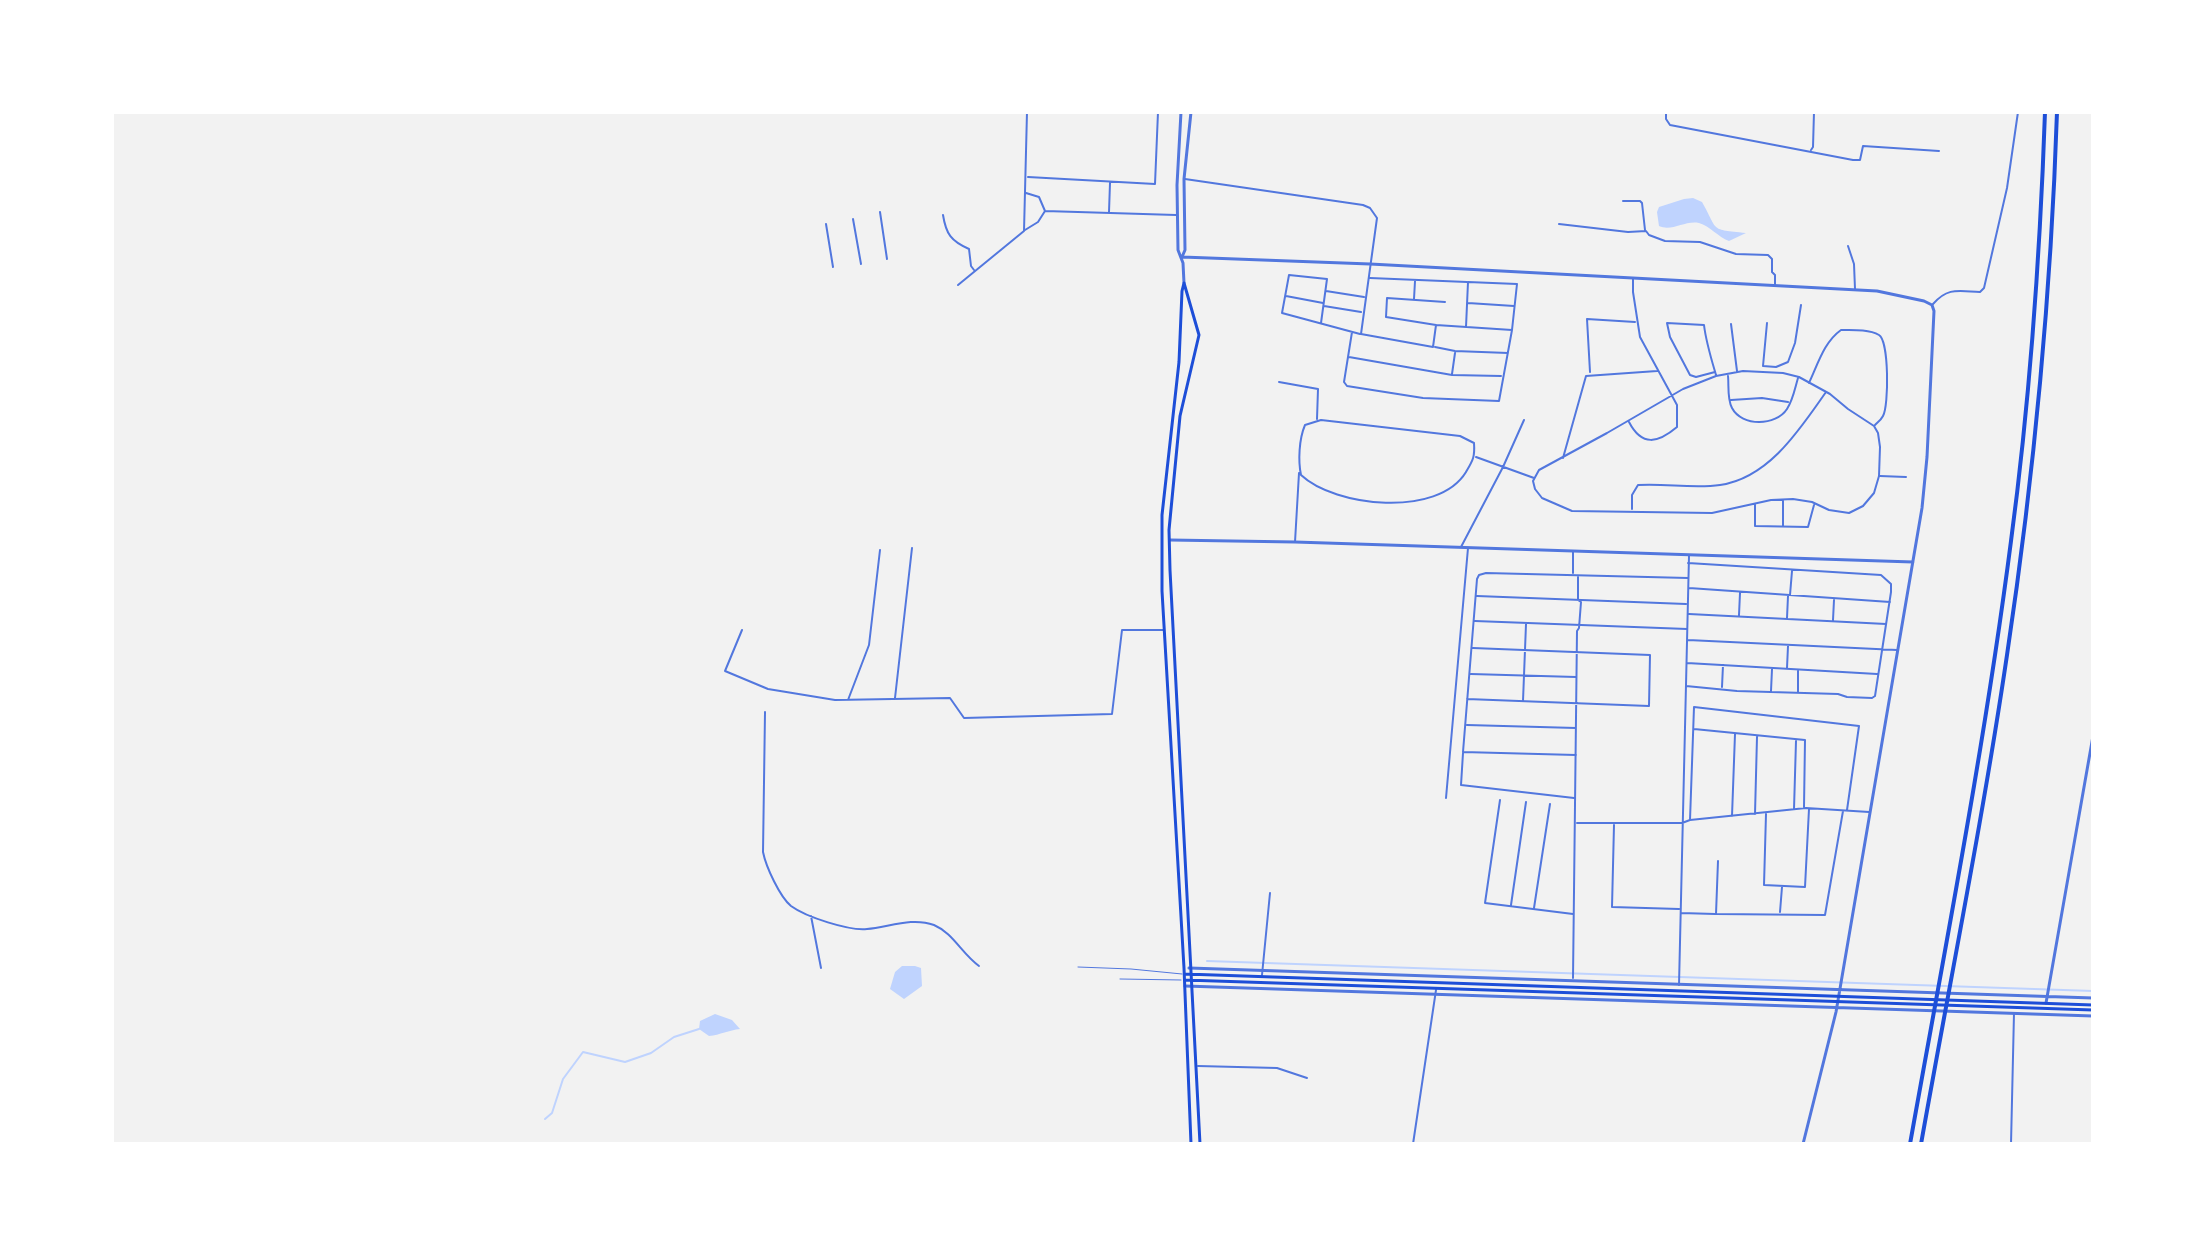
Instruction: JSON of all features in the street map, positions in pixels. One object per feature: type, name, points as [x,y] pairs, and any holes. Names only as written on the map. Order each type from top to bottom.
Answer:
[{"type":"highway","points":[[1910,1144],[1993,669],[2019,475],[2035,309],[2045,112]]},
{"type":"highway","points":[[1921,1144],[2005,670],[2024,528],[2046,310],[2057,112]]},
{"type":"main road","points":[[1184,283],[1199,335],[1180,416],[1169,540],[1200,1144]]},
{"type":"main road","points":[[1184,283],[1177,388],[1162,515],[1161,573],[1185,974],[1191,1144]]},
{"type":"main road","points":[[1185,974],[2093,1005]]},
{"type":"main road","points":[[1185,983],[2093,1013]]},
{"type":"street","points":[[1024,231],[1027,112]]},
{"type":"street","points":[[1026,176],[1155,184],[1158,112]]},
{"type":"street","points":[[1181,112],[1177,173],[1178,250],[1182,257],[1184,283]]},
{"type":"street","points":[[1182,257],[1185,250],[1184,179],[1191,112]]},
{"type":"street","points":[[1666,112],[1670,125],[1853,160],[1860,160],[1863,146],[1939,151]]},
{"type":"street","points":[[1809,151],[1813,147],[1814,112]]},
{"type":"street","points":[[1932,305],[1948,291],[1980,292],[1984,288],[2007,188],[2018,112]]},
{"type":"street","points":[[1184,179],[1370,208],[1377,218],[1361,334]]},
{"type":"street","points":[[1109,213],[1110,181]]},
{"type":"street","points":[[1025,193],[1039,197],[1045,211]]},
{"type":"street","points":[[1623,201],[1642,203],[1646,231],[1665,241],[1700,242],[1736,254],[1768,255],[1772,259],[1775,286]]},
{"type":"street","points":[[1045,211],[1178,216]]},
{"type":"street","points":[[958,285],[1038,222],[1045,211]]},
{"type":"street","points":[[880,212],[887,259]]},
{"type":"street","points":[[943,215],[946,231],[954,242],[969,249],[971,266],[975,271]]},
{"type":"street","points":[[853,219],[861,264]]},
{"type":"street","points":[[826,224],[833,267]]},
{"type":"street","points":[[1559,224],[1628,232],[1646,231]]},
{"type":"street","points":[[1848,246],[1854,264],[1855,290]]},
{"type":"street","points":[[1182,257],[1877,291],[1932,305],[1927,457],[1922,508],[1839,996],[1803,1144]]},
{"type":"street","points":[[1321,323],[1327,279],[1289,275],[1282,313],[1361,334],[1455,351],[1508,353]]},
{"type":"street","points":[[1352,332],[1344,382],[1347,386],[1423,398],[1499,401],[1517,284],[1369,278]]},
{"type":"street","points":[[1628,421],[1636,433],[1652,441],[1677,427],[1678,415],[1671,395],[1640,337],[1633,278]]},
{"type":"street","points":[[1414,300],[1415,280]]},
{"type":"street","points":[[1466,327],[1468,282]]},
{"type":"street","points":[[1325,291],[1366,297]]},
{"type":"street","points":[[1285,296],[1364,313]]},
{"type":"street","points":[[1445,302],[1387,298],[1386,317],[1436,325],[1512,330]]},
{"type":"street","points":[[1467,303],[1515,306]]},
{"type":"street","points":[[1763,366],[1783,366],[1788,362],[1795,343],[1801,305]]},
{"type":"street","points":[[1590,375],[1587,319],[1637,322]]},
{"type":"street","points":[[1715,372],[1696,377],[1690,375],[1670,337],[1667,323],[1704,325],[1716,376]]},
{"type":"street","points":[[1762,371],[1767,323]]},
{"type":"street","points":[[1731,324],[1737,372]]},
{"type":"street","points":[[1433,347],[1436,325]]},
{"type":"street","points":[[1809,383],[1827,345],[1841,330],[1878,334],[1884,341],[1887,368],[1885,409],[1874,426]]},
{"type":"street","points":[[1452,375],[1455,351]]},
{"type":"street","points":[[1348,357],[1452,375],[1504,377]]},
{"type":"street","points":[[1563,458],[1586,376],[1658,371]]},
{"type":"street","points":[[1762,371],[1799,377],[1874,426],[1880,447],[1879,476],[1874,493],[1863,506],[1849,513],[1829,510],[1814,503],[1784,499],[1712,513],[1572,511],[1542,498],[1535,489],[1534,478],[1539,470],[1671,395],[1716,376],[1762,371]]},
{"type":"street","points":[[1728,374],[1731,407],[1738,415],[1757,421],[1774,420],[1781,416],[1790,403],[1799,377]]},
{"type":"street","points":[[1279,382],[1318,389],[1317,421]]},
{"type":"street","points":[[1632,511],[1632,495],[1638,485],[1720,485],[1753,472],[1780,452],[1826,392]]},
{"type":"street","points":[[1730,401],[1768,398],[1790,403]]},
{"type":"street","points":[[1461,547],[1524,420]]},
{"type":"street","points":[[1295,542],[1299,468],[1302,432],[1305,425],[1317,421],[1460,436],[1474,443],[1475,456],[1455,486],[1432,498],[1413,503],[1376,502],[1326,490],[1305,480],[1299,468]]},
{"type":"street","points":[[1475,456],[1534,478]]},
{"type":"street","points":[[1879,476],[1906,477]]},
{"type":"street","points":[[1783,526],[1784,499]]},
{"type":"street","points":[[1755,503],[1755,526],[1808,527],[1814,503]]},
{"type":"street","points":[[1169,540],[1913,562]]},
{"type":"street","points":[[1446,798],[1468,547]]},
{"type":"street","points":[[895,699],[912,548]]},
{"type":"street","points":[[848,700],[869,645],[880,550]]},
{"type":"street","points":[[1573,551],[1573,575]]},
{"type":"street","points":[[1679,985],[1689,554]]},
{"type":"street","points":[[1686,686],[1872,698],[1879,674],[1891,584],[1881,575],[1688,563]]},
{"type":"street","points":[[1787,619],[1792,569]]},
{"type":"street","points":[[1575,798],[1461,785],[1479,575],[1688,578]]},
{"type":"street","points":[[1573,575],[1578,576],[1578,600],[1581,602],[1576,677],[1573,981]]},
{"type":"street","points":[[1688,588],[1890,602]]},
{"type":"street","points":[[1739,616],[1740,592]]},
{"type":"street","points":[[1475,596],[1688,604]]},
{"type":"street","points":[[1833,620],[1834,599]]},
{"type":"street","points":[[1687,613],[1887,624]]},
{"type":"street","points":[[1473,621],[1687,629]]},
{"type":"street","points":[[1523,701],[1526,623]]},
{"type":"street","points":[[742,630],[725,671],[768,689],[835,700],[950,698],[964,718],[1112,714],[1122,630],[1164,630]]},
{"type":"street","points":[[1687,640],[1898,650]]},
{"type":"street","points":[[1787,669],[1788,645]]},
{"type":"street","points":[[1467,699],[1649,706],[1650,655],[1471,648]]},
{"type":"street","points":[[1686,663],[1879,674]]},
{"type":"street","points":[[1722,688],[1723,665]]},
{"type":"street","points":[[1771,692],[1772,668]]},
{"type":"street","points":[[1798,670],[1798,693]]},
{"type":"street","points":[[1469,674],[1576,677]]},
{"type":"street","points":[[1614,823],[1612,907],[1716,914],[1825,915],[1859,726],[1694,707],[1690,820]]},
{"type":"street","points":[[765,712],[763,852],[765,863],[784,898],[790,905],[811,915],[854,930],[907,922],[936,926],[952,937],[969,959],[979,966]]},
{"type":"street","points":[[1465,725],[1576,728]]},
{"type":"street","points":[[1693,729],[1805,740],[1804,808]]},
{"type":"street","points":[[1732,816],[1735,733]]},
{"type":"street","points":[[1755,814],[1757,735]]},
{"type":"street","points":[[2046,1003],[2093,736]]},
{"type":"street","points":[[1794,809],[1796,739]]},
{"type":"street","points":[[1463,752],[1576,755]]},
{"type":"street","points":[[1500,800],[1485,903],[1574,914]]},
{"type":"street","points":[[1511,907],[1526,802]]},
{"type":"street","points":[[1534,909],[1550,804]]},
{"type":"street","points":[[1575,823],[1682,823],[1804,808],[1870,812]]},
{"type":"street","points":[[1766,813],[1764,885],[1805,887],[1809,808]]},
{"type":"street","points":[[1716,914],[1718,861]]},
{"type":"street","points":[[1780,915],[1782,886]]},
{"type":"street","points":[[1262,977],[1270,893]]},
{"type":"street","points":[[811,915],[821,968]]},
{"type":"street","points":[[1184,968],[2093,998]]},
{"type":"street","points":[[1413,1144],[1435,991]]},
{"type":"street","points":[[1837,1004],[2014,1013],[2093,1013]]},
{"type":"street","points":[[2011,1144],[2014,1013]]},
{"type":"street","points":[[1197,1066],[1277,1068],[1307,1078]]},
{"type":"lane","points":[[1078,967],[1185,974]]},
{"type":"lane","points":[[1120,979],[1185,983]]},
{"type":"water","points":[[1693,198],[1702,202],[1716,227],[1746,233],[1729,241],[1699,223],[1669,228],[1659,226],[1659,207]]},
{"type":"water","points":[[902,966],[921,968],[922,986],[904,999],[890,989],[895,972]]},
{"type":"water","points":[[715,1014],[732,1020],[740,1029],[709,1036],[699,1029],[700,1021]]},
{"type":"waterway","points":[[1207,961],[2093,991]]},
{"type":"waterway","points":[[545,1119],[552,1113],[563,1079],[583,1052],[625,1062],[651,1053],[674,1037],[699,1029]]}]
